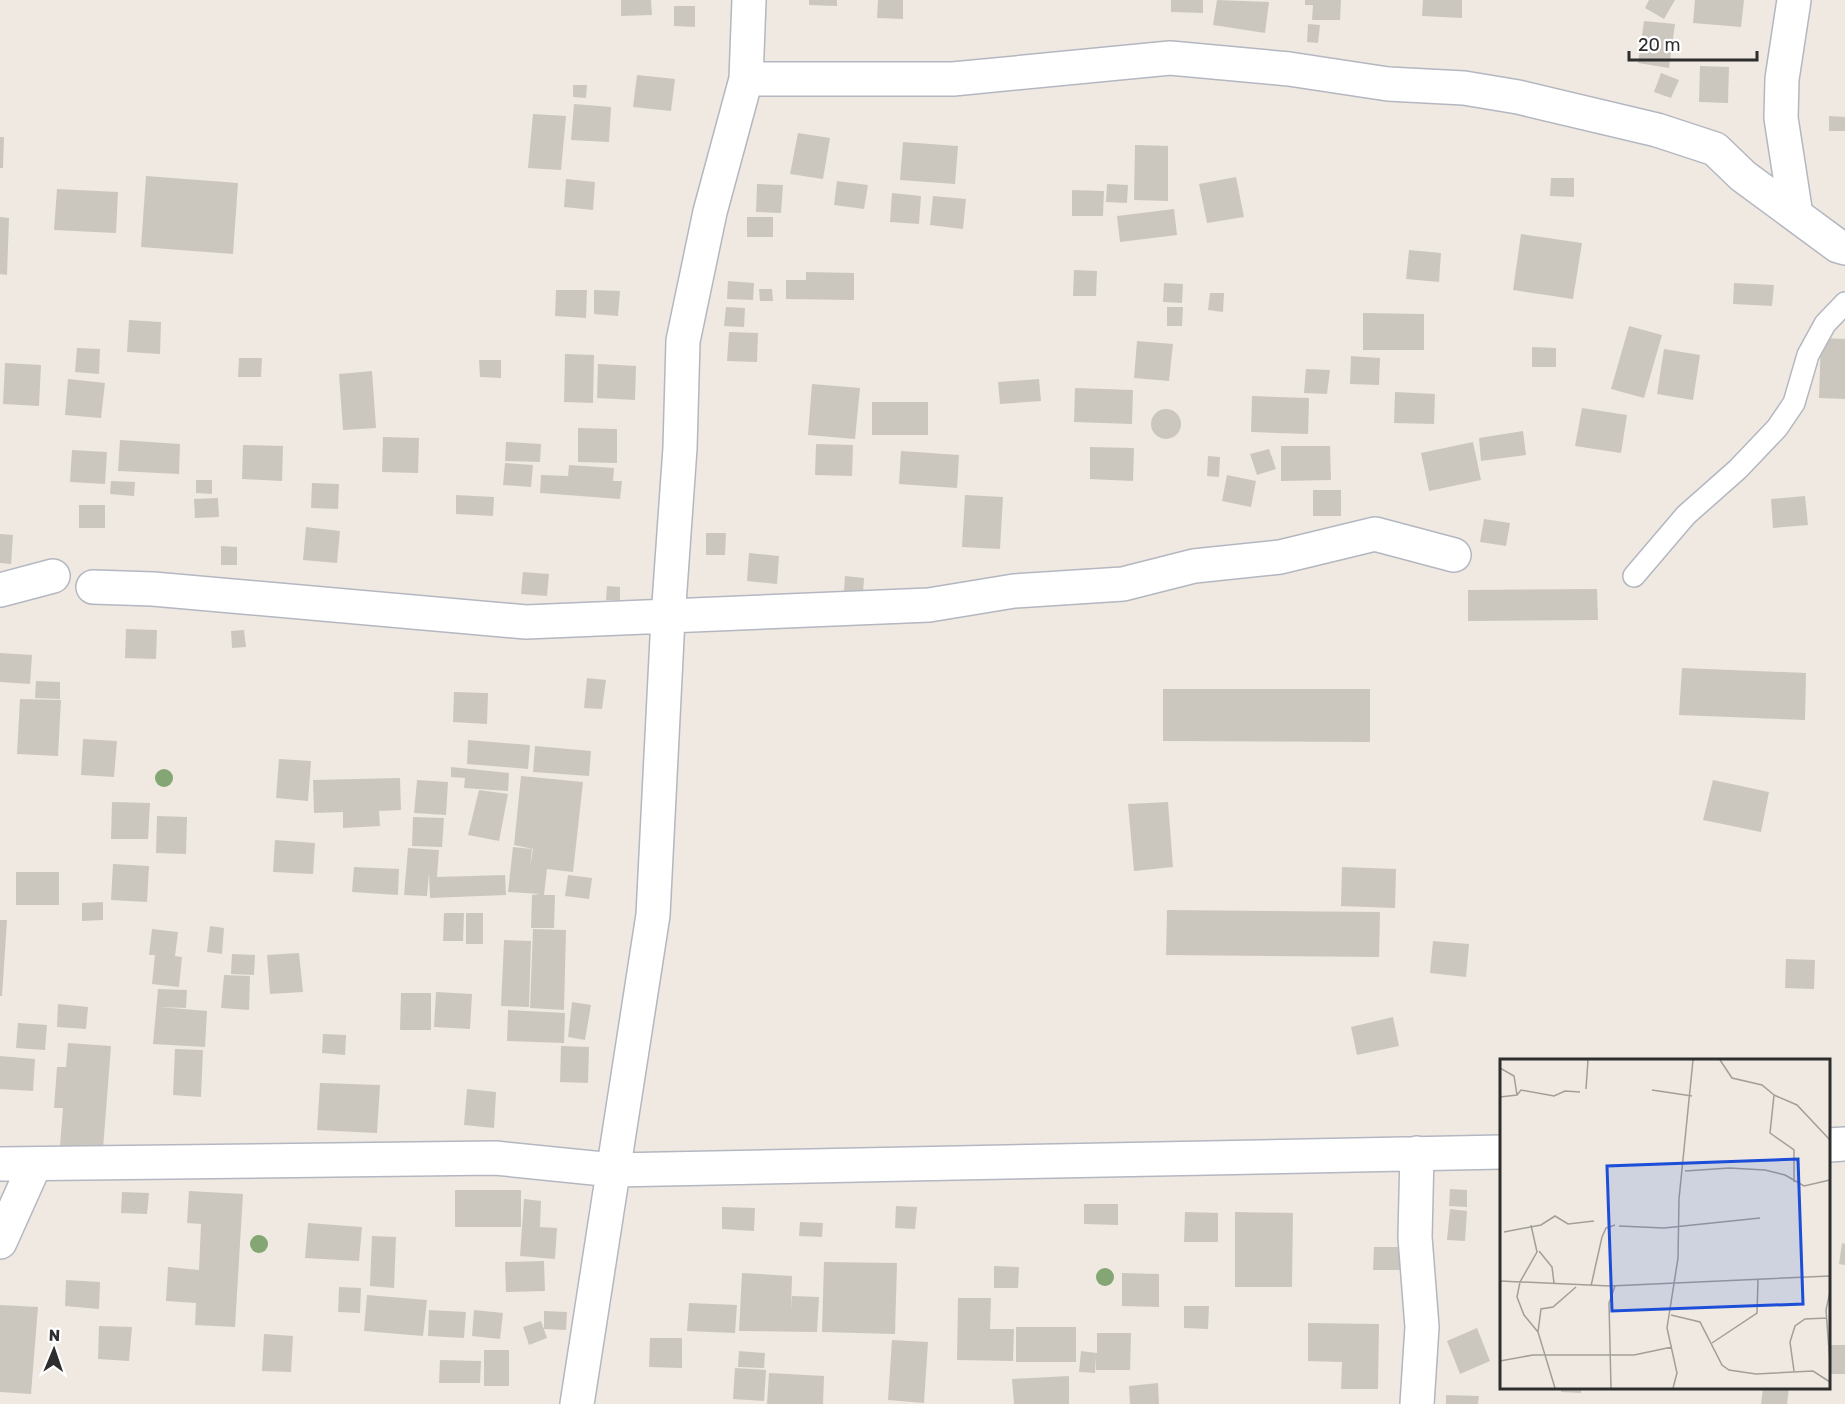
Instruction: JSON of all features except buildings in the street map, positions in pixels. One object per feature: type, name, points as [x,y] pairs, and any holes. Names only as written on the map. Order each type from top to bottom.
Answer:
[{"type":"street","points":[[577,1404],[653,915],[668,618],[680,448],[683,341],[710,212],[746,79],[749,0]]},
{"type":"street","points":[[1794,0],[1782,79],[1781,118],[1796,215]]},
{"type":"street","points":[[746,79],[953,79],[1170,58],[1289,69],[1388,84],[1464,88],[1567,107],[1657,130],[1715,149],[1743,176],[1838,246],[1845,248]]},
{"type":"street","points":[[93,587],[153,589],[526,622],[929,606],[1014,591],[1123,584],[1194,566],[1280,557],[1375,534],[1454,555]]},
{"type":"street","points":[[0,590],[53,576]]},
{"type":"street","points":[[0,1164],[495,1158],[613,1170],[1500,1152]]},
{"type":"street","points":[[1417,1154],[1415,1237],[1422,1327],[1417,1404]]},
{"type":"street","points":[[0,1242],[35,1164]]},
{"type":"lane","points":[[1634,576],[1686,515],[1738,469],[1777,428],[1794,403],[1808,354],[1826,324],[1845,303]]}]
